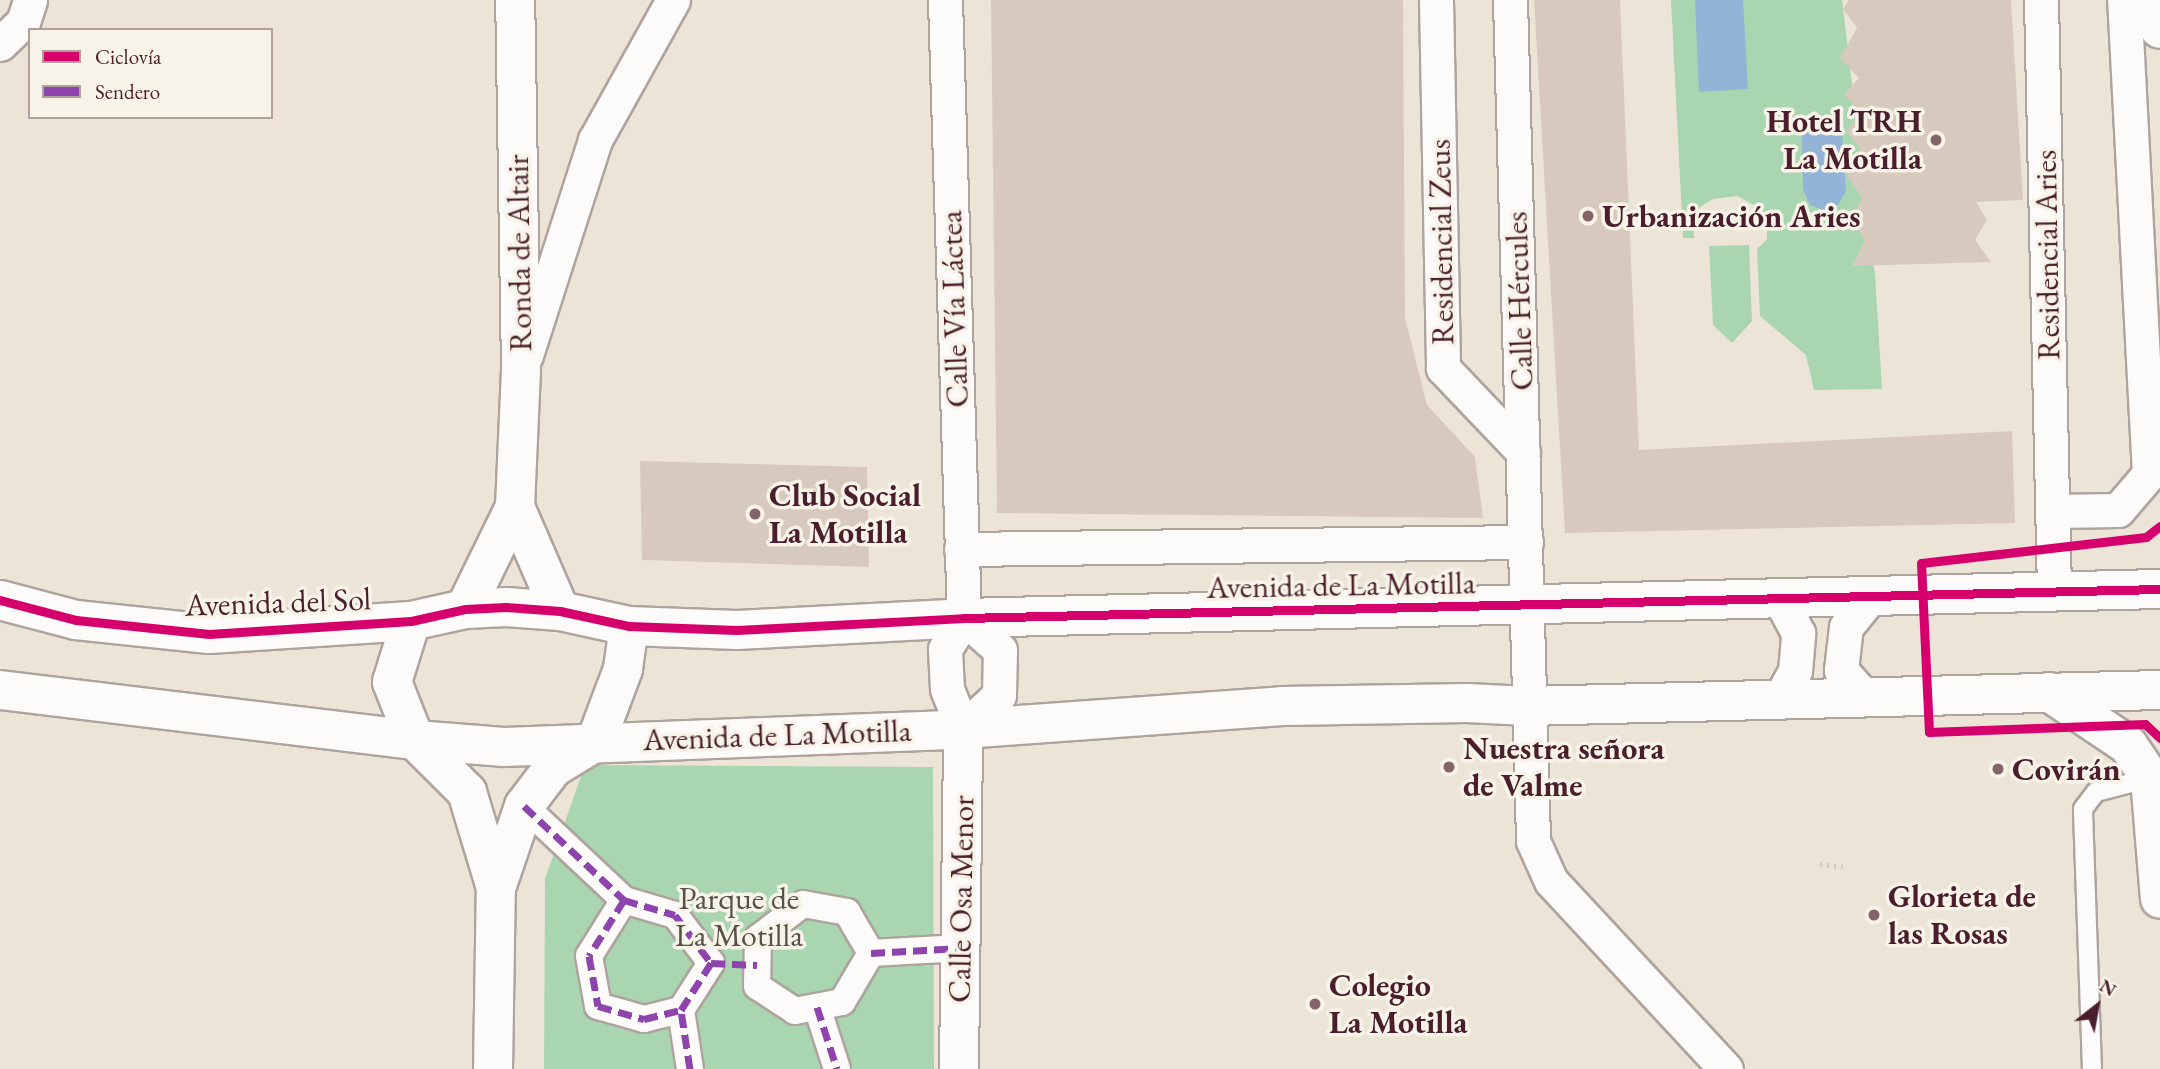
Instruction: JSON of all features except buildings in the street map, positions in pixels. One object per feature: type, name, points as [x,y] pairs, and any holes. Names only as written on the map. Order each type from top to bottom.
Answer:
[{"type":"street","points":[[0,44],[23,22],[30,0]]},
{"type":"street","name":"Ronda de Altair","points":[[465,609],[515,507],[521,370],[515,0]]},
{"type":"street","points":[[521,370],[595,140],[673,0]]},
{"type":"street","name":"Calle Vía Láctea","points":[[945,0],[964,618]]},
{"type":"street","name":"Residencial Zeus","points":[[1436,0],[1443,368],[1523,452]]},
{"type":"street","name":"Calle Hércules","points":[[1510,0],[1533,841],[1551,881],[1726,1069]]},
{"type":"street","name":"Residencial Aries","points":[[2041,0],[2054,593]]},
{"type":"street","points":[[2054,511],[2118,510],[2149,474],[2124,0]]},
{"type":"street","points":[[2148,0],[2160,29]]},
{"type":"street","name":"Ronda de Altair","points":[[515,507],[560,611]]},
{"type":"street","points":[[961,549],[1526,542]]},
{"type":"street","name":"Avenida de La Motilla","points":[[560,611],[629,626],[737,630],[964,618],[1458,608],[1527,603],[1780,598],[1870,600],[2160,589]]},
{"type":"street","points":[[1780,598],[1798,633],[1795,671],[1780,698]]},
{"type":"street","name":"Avenida del Sol","points":[[0,600],[76,620],[209,634],[411,621],[465,609],[560,611]]},
{"type":"street","points":[[1867,699],[1841,670],[1846,627],[1870,600]]},
{"type":"street","points":[[964,618],[1000,650],[999,695],[963,729],[947,689],[945,649],[964,618]]},
{"type":"street","points":[[411,621],[392,682],[415,740],[467,792],[496,888],[493,1069]]},
{"type":"street","points":[[496,888],[524,806],[553,768],[596,741],[623,668],[629,626]]},
{"type":"street","points":[[0,690],[415,740],[504,747],[596,741]]},
{"type":"street","name":"Avenida de La Motilla","points":[[596,741],[963,729],[1282,706],[1467,703],[1528,706],[2160,690]]},
{"type":"street","points":[[2049,692],[2128,745],[2150,778],[2160,899]]},
{"type":"street","name":"Calle Osa Menor","points":[[959,1069],[963,729]]},
{"type":"street","points":[[524,806],[624,900],[675,915],[711,964]]},
{"type":"street","points":[[624,900],[589,956],[598,1006],[645,1019],[681,1010]]},
{"type":"street","points":[[803,904],[847,912],[871,953],[842,1002],[795,1011],[757,986],[758,938],[803,904]]},
{"type":"street","points":[[871,953],[961,948]]},
{"type":"street","points":[[711,964],[757,965]]},
{"type":"street","points":[[690,1069],[681,1010],[711,964]]},
{"type":"street","points":[[817,1007],[837,1069]]},
{"type":"lane","points":[[2092,1069],[2083,809],[2095,792],[2150,778]]},
{"type":"path","points":[[1820,864],[1843,867]]},
{"type":"path","points":[[1888,920],[1891,945]]},
{"type":"green space","points":[[1671,0],[1842,0],[1875,275],[1882,389],[1814,390],[1806,355],[1760,316],[1757,249],[1767,239],[1767,226],[1757,207],[1738,196],[1713,199],[1700,207],[1693,221],[1694,238],[1683,238]]},
{"type":"green space","points":[[1749,245],[1752,321],[1732,343],[1713,325],[1709,246]]},
{"type":"green space","name":"Parque de La Motilla","points":[[585,765],[933,767],[934,1069],[544,1069],[545,879]]},
{"type":"water","points":[[1695,0],[1743,0],[1748,89],[1699,92]]},
{"type":"water","points":[[1820,114],[1835,119],[1842,132],[1846,191],[1838,205],[1826,211],[1810,205],[1803,189],[1802,135],[1806,122]]},
{"type":"marked path","points":[[524,806],[624,900],[675,915],[711,963]]},
{"type":"marked path","points":[[624,900],[589,956],[598,1006],[644,1019],[681,1010]]},
{"type":"marked path","points":[[871,953],[961,948]]},
{"type":"marked path","points":[[711,963],[757,965]]},
{"type":"marked path","points":[[690,1069],[681,1010],[711,963]]},
{"type":"marked path","points":[[817,1007],[837,1069]]},
{"type":"cycle path","points":[[2160,526],[2146,537],[1921,563],[1929,732],[2145,724],[2160,738]]},
{"type":"cycle path","points":[[0,600],[76,620],[209,634],[411,621],[465,609],[506,607],[560,611],[629,626],[737,630],[964,618],[2160,589]]},
{"type":"place","name":"Hotel TRH La Motilla","points":[[1936,140]]},
{"type":"place","name":"Urbanización Aries","points":[[1588,216]]},
{"type":"place","name":"Club Social La Motilla","points":[[755,514]]},
{"type":"place","name":"Nuestra señora de Valme","points":[[1449,767]]},
{"type":"place","name":"Covirán","points":[[1998,769]]},
{"type":"place","name":"Glorieta de las Rosas","points":[[1874,915]]},
{"type":"place","name":"Colegio La Motilla","points":[[1315,1004]]}]
